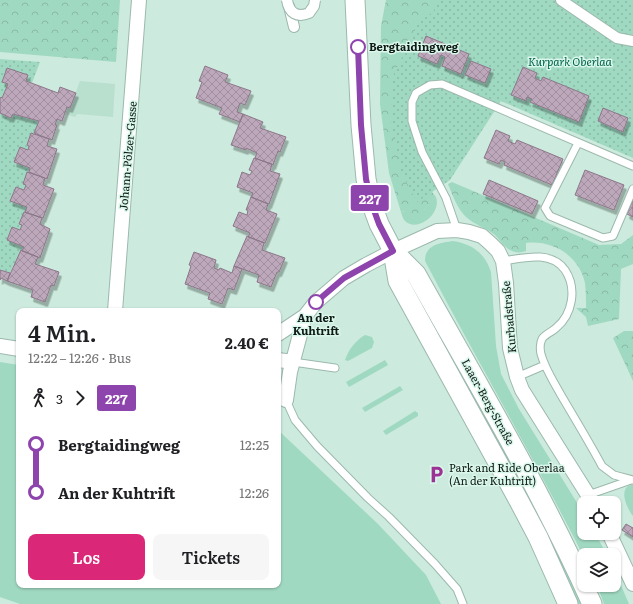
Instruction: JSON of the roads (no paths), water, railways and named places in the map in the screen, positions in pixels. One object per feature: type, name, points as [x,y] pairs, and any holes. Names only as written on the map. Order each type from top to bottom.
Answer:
[{"type":"main road","name":"Laaer-Berg-Straße","points":[[355,0],[361,125],[366,179],[371,202],[379,224],[393,251],[416,274],[549,514],[592,604]]},
{"type":"main road","name":"Laaer-Berg-Straße","points":[[393,251],[398,281],[538,537],[568,604]]},
{"type":"street","name":"Johann-Pölzer-Gasse","points":[[116,308],[139,0]]},
{"type":"street","points":[[288,0],[288,5],[291,12],[302,15],[309,13],[312,10],[315,0]]},
{"type":"street","points":[[288,0],[294,27]]},
{"type":"street","points":[[561,0],[617,38],[633,41]]},
{"type":"street","name":"Kurbadstraße","points":[[305,316],[316,302],[344,278],[393,251],[437,231],[457,230],[482,236],[498,251],[503,261],[506,283],[510,348],[517,377],[522,390],[588,496]]},
{"type":"street","points":[[281,332],[305,316]]},
{"type":"street","points":[[282,398],[305,316]]},
{"type":"street","points":[[0,346],[16,348]]},
{"type":"street","points":[[281,360],[293,362]]},
{"type":"street","points":[[612,540],[633,584]]},
{"type":"lane","points":[[457,230],[446,198],[422,152],[412,121],[412,102],[416,94],[430,85],[442,84],[633,166]]},
{"type":"lane","points":[[578,143],[546,208],[550,216],[603,238],[612,236],[633,189]]},
{"type":"lane","points":[[503,261],[535,256],[556,262],[563,268],[571,282],[572,301],[564,320],[542,340],[540,346],[541,354],[545,365],[602,466],[614,475],[633,480]]},
{"type":"lane","points":[[293,362],[335,368]]},
{"type":"lane","points":[[517,377],[545,365]]},
{"type":"lane","points":[[282,398],[294,420],[368,498],[389,517],[435,564],[457,589],[463,604]]},
{"type":"lane","points":[[597,496],[633,480]]},
{"type":"place","name":"Bergtaidingweg","points":[[358,47]]},
{"type":"place","name":"An der Kuhtrift","points":[[316,302]]},
{"type":"place","name":"Park and Ride Oberlaa (An der Kuhtrift)","points":[[436,474]]},
{"type":"park label","name":"Kurpark Oberlaa","points":[[570,62]]}]
